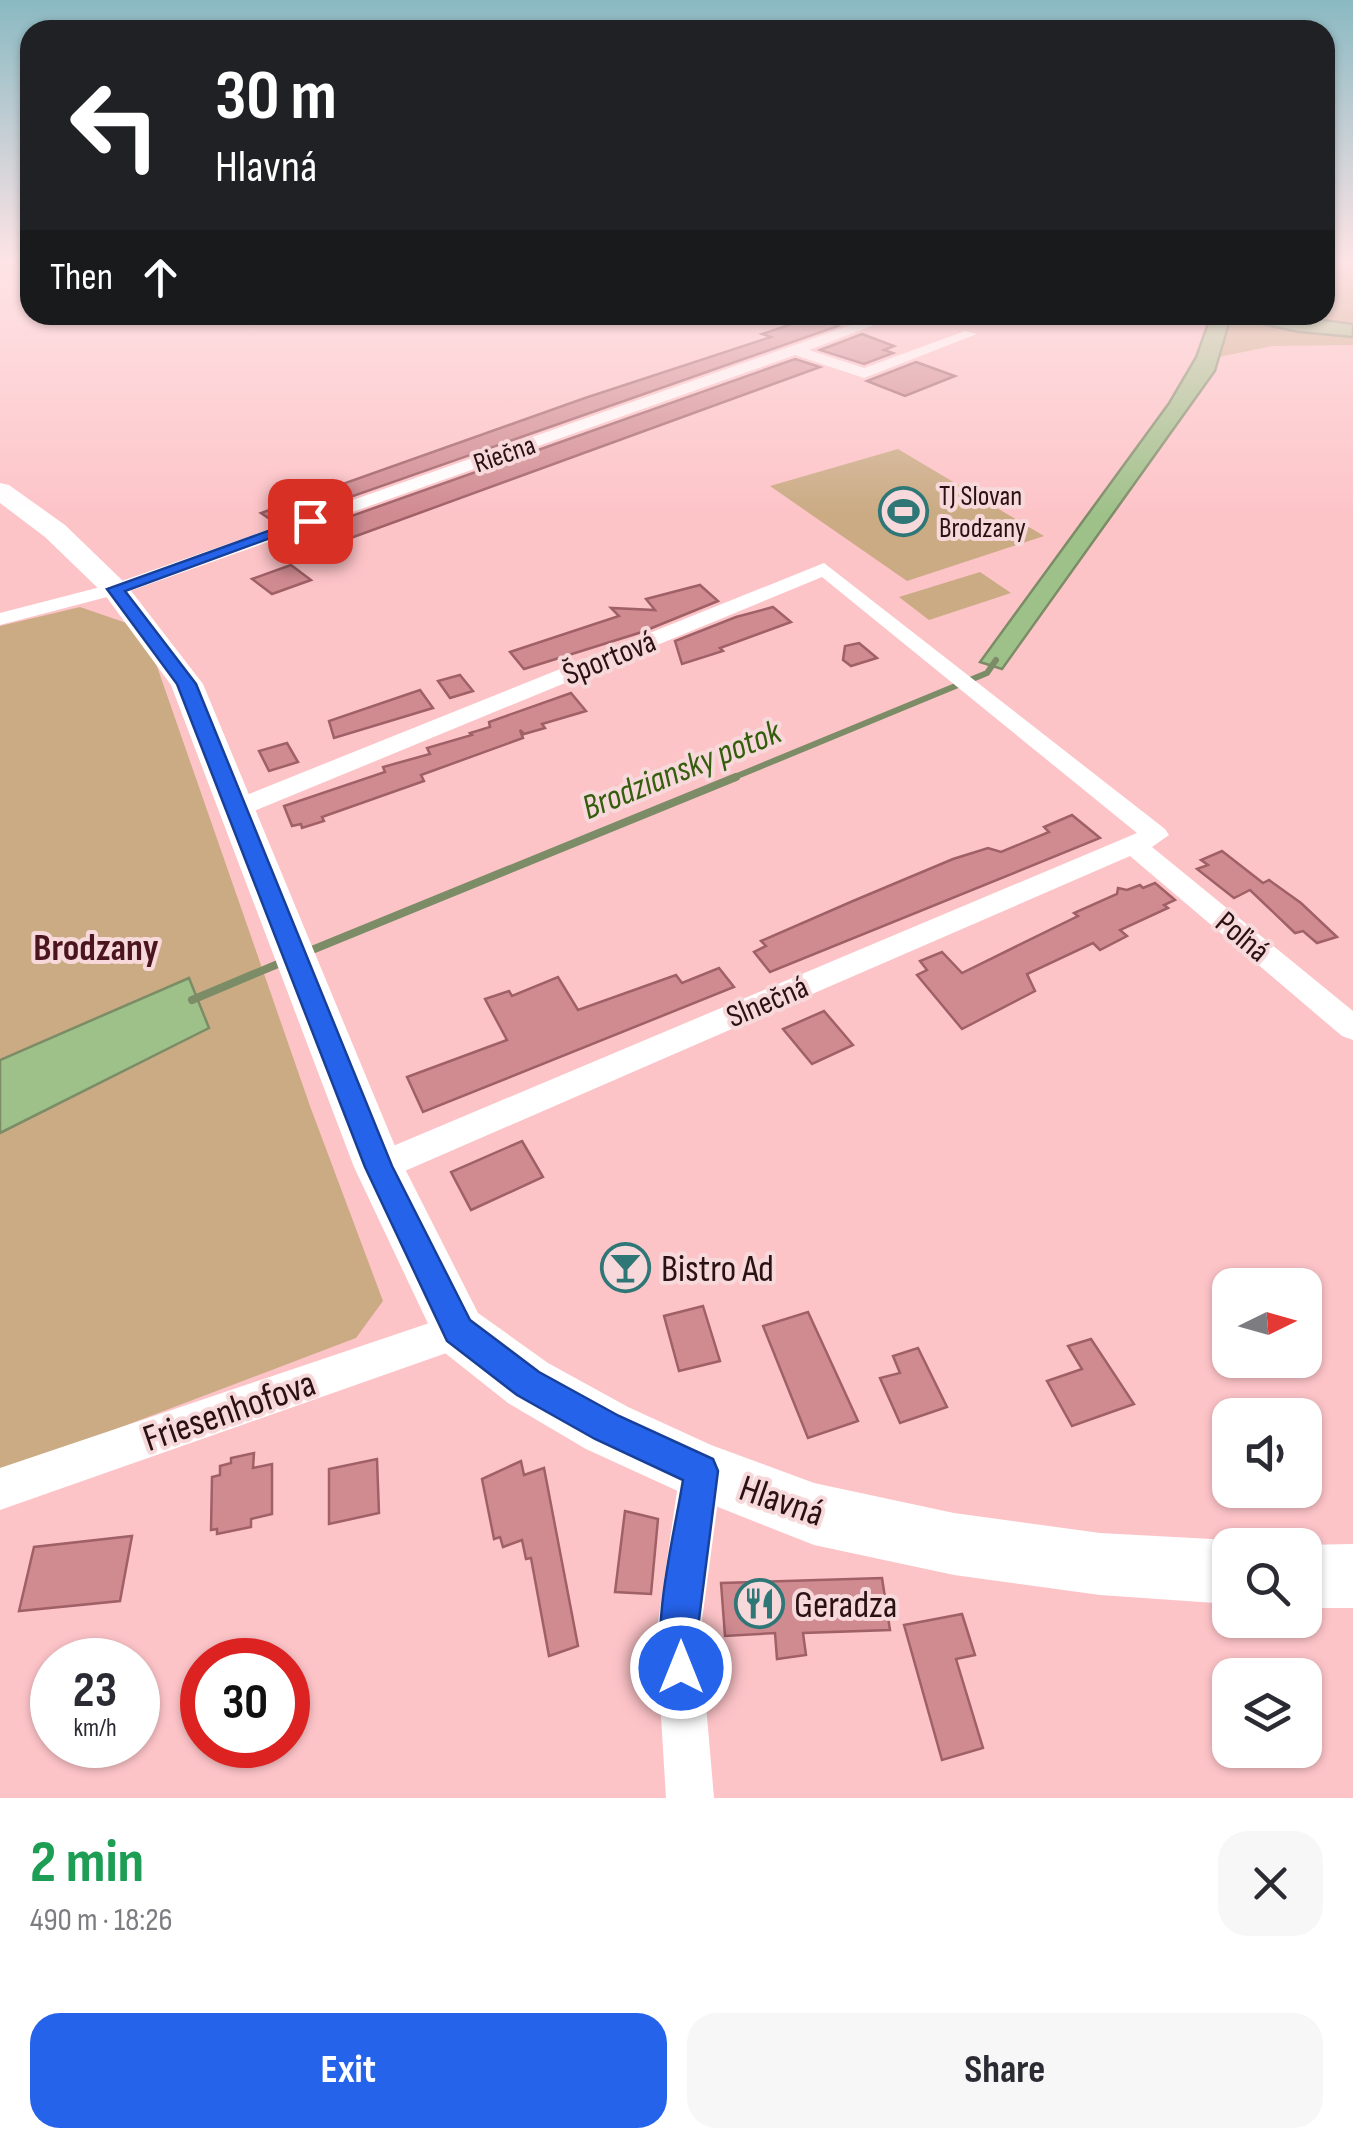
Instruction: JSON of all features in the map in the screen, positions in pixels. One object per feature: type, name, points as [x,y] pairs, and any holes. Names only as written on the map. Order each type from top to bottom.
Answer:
[{"type":"main road","name":"Hlavná","points":[[0,491],[55,531],[115,589],[186,684],[379,1167],[458,1331],[528,1384],[607,1428],[701,1471],[814,1514],[954,1544],[1100,1564],[1212,1571]]},
{"type":"main road","points":[[1322,1576],[1353,1576]]},
{"type":"street","name":"Riečna","points":[[0,619],[115,589],[804,347]]},
{"type":"street","points":[[795,350],[864,374],[936,347]]},
{"type":"street","name":"Športová","points":[[238,808],[824,569],[964,682]]},
{"type":"street","name":"Poľná","points":[[964,682],[1353,1028]]},
{"type":"street","name":"Slnečná","points":[[379,1167],[1144,840]]},
{"type":"street","name":"Friesenhofova","points":[[0,1489],[458,1331]]},
{"type":"street","points":[[690,1798],[678,1635],[701,1471]]},
{"type":"shaded area","points":[[1200,347],[1222,347],[1215,371],[1002,669],[980,662],[1169,403]]},
{"type":"shaded area","points":[[1222,347],[1268,347],[1219,357]]},
{"type":"shaded area","name":"TJ Slovan Brodzany","points":[[898,449],[1044,536],[907,581],[770,486]]},
{"type":"shaded area","points":[[980,572],[1011,593],[929,620],[899,597]]},
{"type":"shaded area","points":[[80,607],[144,629],[310,1106],[383,1301],[356,1338],[0,1473],[0,626]]},
{"type":"shaded area","points":[[189,978],[209,1028],[0,1133],[0,1060]]},
{"type":"building","points":[[741,347],[778,347],[276,523],[261,513]]},
{"type":"building","points":[[892,347],[884,350],[893,353],[864,364],[820,350]]},
{"type":"building","points":[[795,359],[820,367],[315,551],[295,536]]},
{"type":"building","points":[[916,362],[955,376],[905,396],[867,381]]},
{"type":"building","points":[[291,565],[311,580],[272,594],[252,579]]},
{"type":"building","points":[[700,585],[718,601],[642,632],[524,669],[510,652],[619,616],[611,608],[655,610],[646,599]]},
{"type":"building","points":[[773,607],[791,622],[682,664],[675,641]]},
{"type":"building","points":[[859,643],[877,658],[851,666],[843,660],[845,646]]},
{"type":"building","points":[[460,675],[473,691],[450,698],[438,681]]},
{"type":"building","points":[[420,690],[433,708],[334,738],[329,721]]},
{"type":"building","points":[[571,693],[586,711],[542,724],[545,728],[524,734],[520,730],[523,738],[421,775],[424,781],[322,817],[324,821],[302,828],[301,824],[292,826],[284,806],[385,772],[383,767],[430,754],[427,748],[472,735],[490,727],[489,722]]},
{"type":"building","points":[[287,743],[298,762],[269,771],[259,751]]},
{"type":"building","points":[[1072,815],[1100,838],[770,972],[754,952],[766,946],[761,941],[853,901],[953,859],[988,848],[1001,852],[1049,832],[1044,827]]},
{"type":"building","points":[[1222,851],[1263,883],[1269,880],[1301,903],[1337,937],[1317,943],[1303,931],[1295,933],[1250,890],[1234,898],[1197,869],[1208,865],[1201,860]]},
{"type":"building","points":[[1155,883],[1175,900],[1164,905],[1168,908],[1120,930],[1127,936],[1100,950],[1093,943],[1027,974],[1035,991],[962,1029],[917,975],[927,970],[920,961],[942,952],[962,973],[1078,916],[1074,913],[1117,894],[1118,888],[1143,888]]},
{"type":"building","points":[[719,968],[734,987],[423,1112],[407,1077],[507,1040],[485,999],[509,991],[512,996],[558,977],[578,1010],[676,975],[682,983]]},
{"type":"building","points":[[824,1011],[853,1045],[812,1064],[783,1029]]},
{"type":"building","points":[[522,1141],[543,1177],[471,1210],[451,1172]]},
{"type":"building","points":[[637,1249],[642,1267],[618,1274],[613,1254]]},
{"type":"building","points":[[703,1306],[720,1361],[679,1371],[664,1316]]},
{"type":"building","points":[[808,1312],[858,1421],[808,1438],[763,1326]]},
{"type":"building","points":[[1091,1339],[1134,1404],[1072,1426],[1047,1381],[1082,1369],[1068,1346]]},
{"type":"building","points":[[918,1348],[947,1407],[900,1423],[880,1378],[900,1373],[893,1356]]},
{"type":"building","points":[[254,1453],[253,1468],[272,1464],[272,1514],[251,1519],[251,1527],[217,1534],[217,1529],[211,1530],[212,1477],[220,1475],[220,1466],[231,1463],[231,1458]]},
{"type":"building","points":[[377,1459],[379,1513],[329,1524],[329,1469]]},
{"type":"building","points":[[521,1461],[524,1475],[544,1468],[578,1646],[549,1656],[531,1558],[526,1559],[522,1540],[503,1547],[500,1537],[494,1539],[482,1479]]},
{"type":"building","points":[[625,1511],[658,1519],[651,1594],[615,1592]]},
{"type":"building","points":[[132,1536],[120,1601],[19,1611],[34,1547]]},
{"type":"building","points":[[882,1578],[890,1630],[803,1633],[806,1655],[777,1659],[775,1633],[725,1636],[721,1583]]},
{"type":"building","points":[[962,1614],[975,1655],[956,1659],[983,1748],[942,1760],[904,1625]]},
{"type":"waterway","name":"Brodziansky potok","points":[[730,779],[987,673],[996,660]]},
{"type":"waterway","name":"Brodziansky potok","points":[[307,952],[736,777]]},
{"type":"waterway","name":"Brodziansky potok","points":[[192,1000],[285,961]]},
{"type":"place","name":"TJ Slovan Brodzany","points":[[904,511]]},
{"type":"place","name":"Bistro Ad","points":[[626,1268]]},
{"type":"place","name":"Geradza","points":[[759,1604]]},
{"type":"district","name":"Brodzany","points":[[96,947]]},
{"type":"route","points":[[310,521],[115,589],[186,684],[379,1167],[458,1331],[528,1384],[607,1428],[701,1471],[678,1635],[681,1668]]}]
